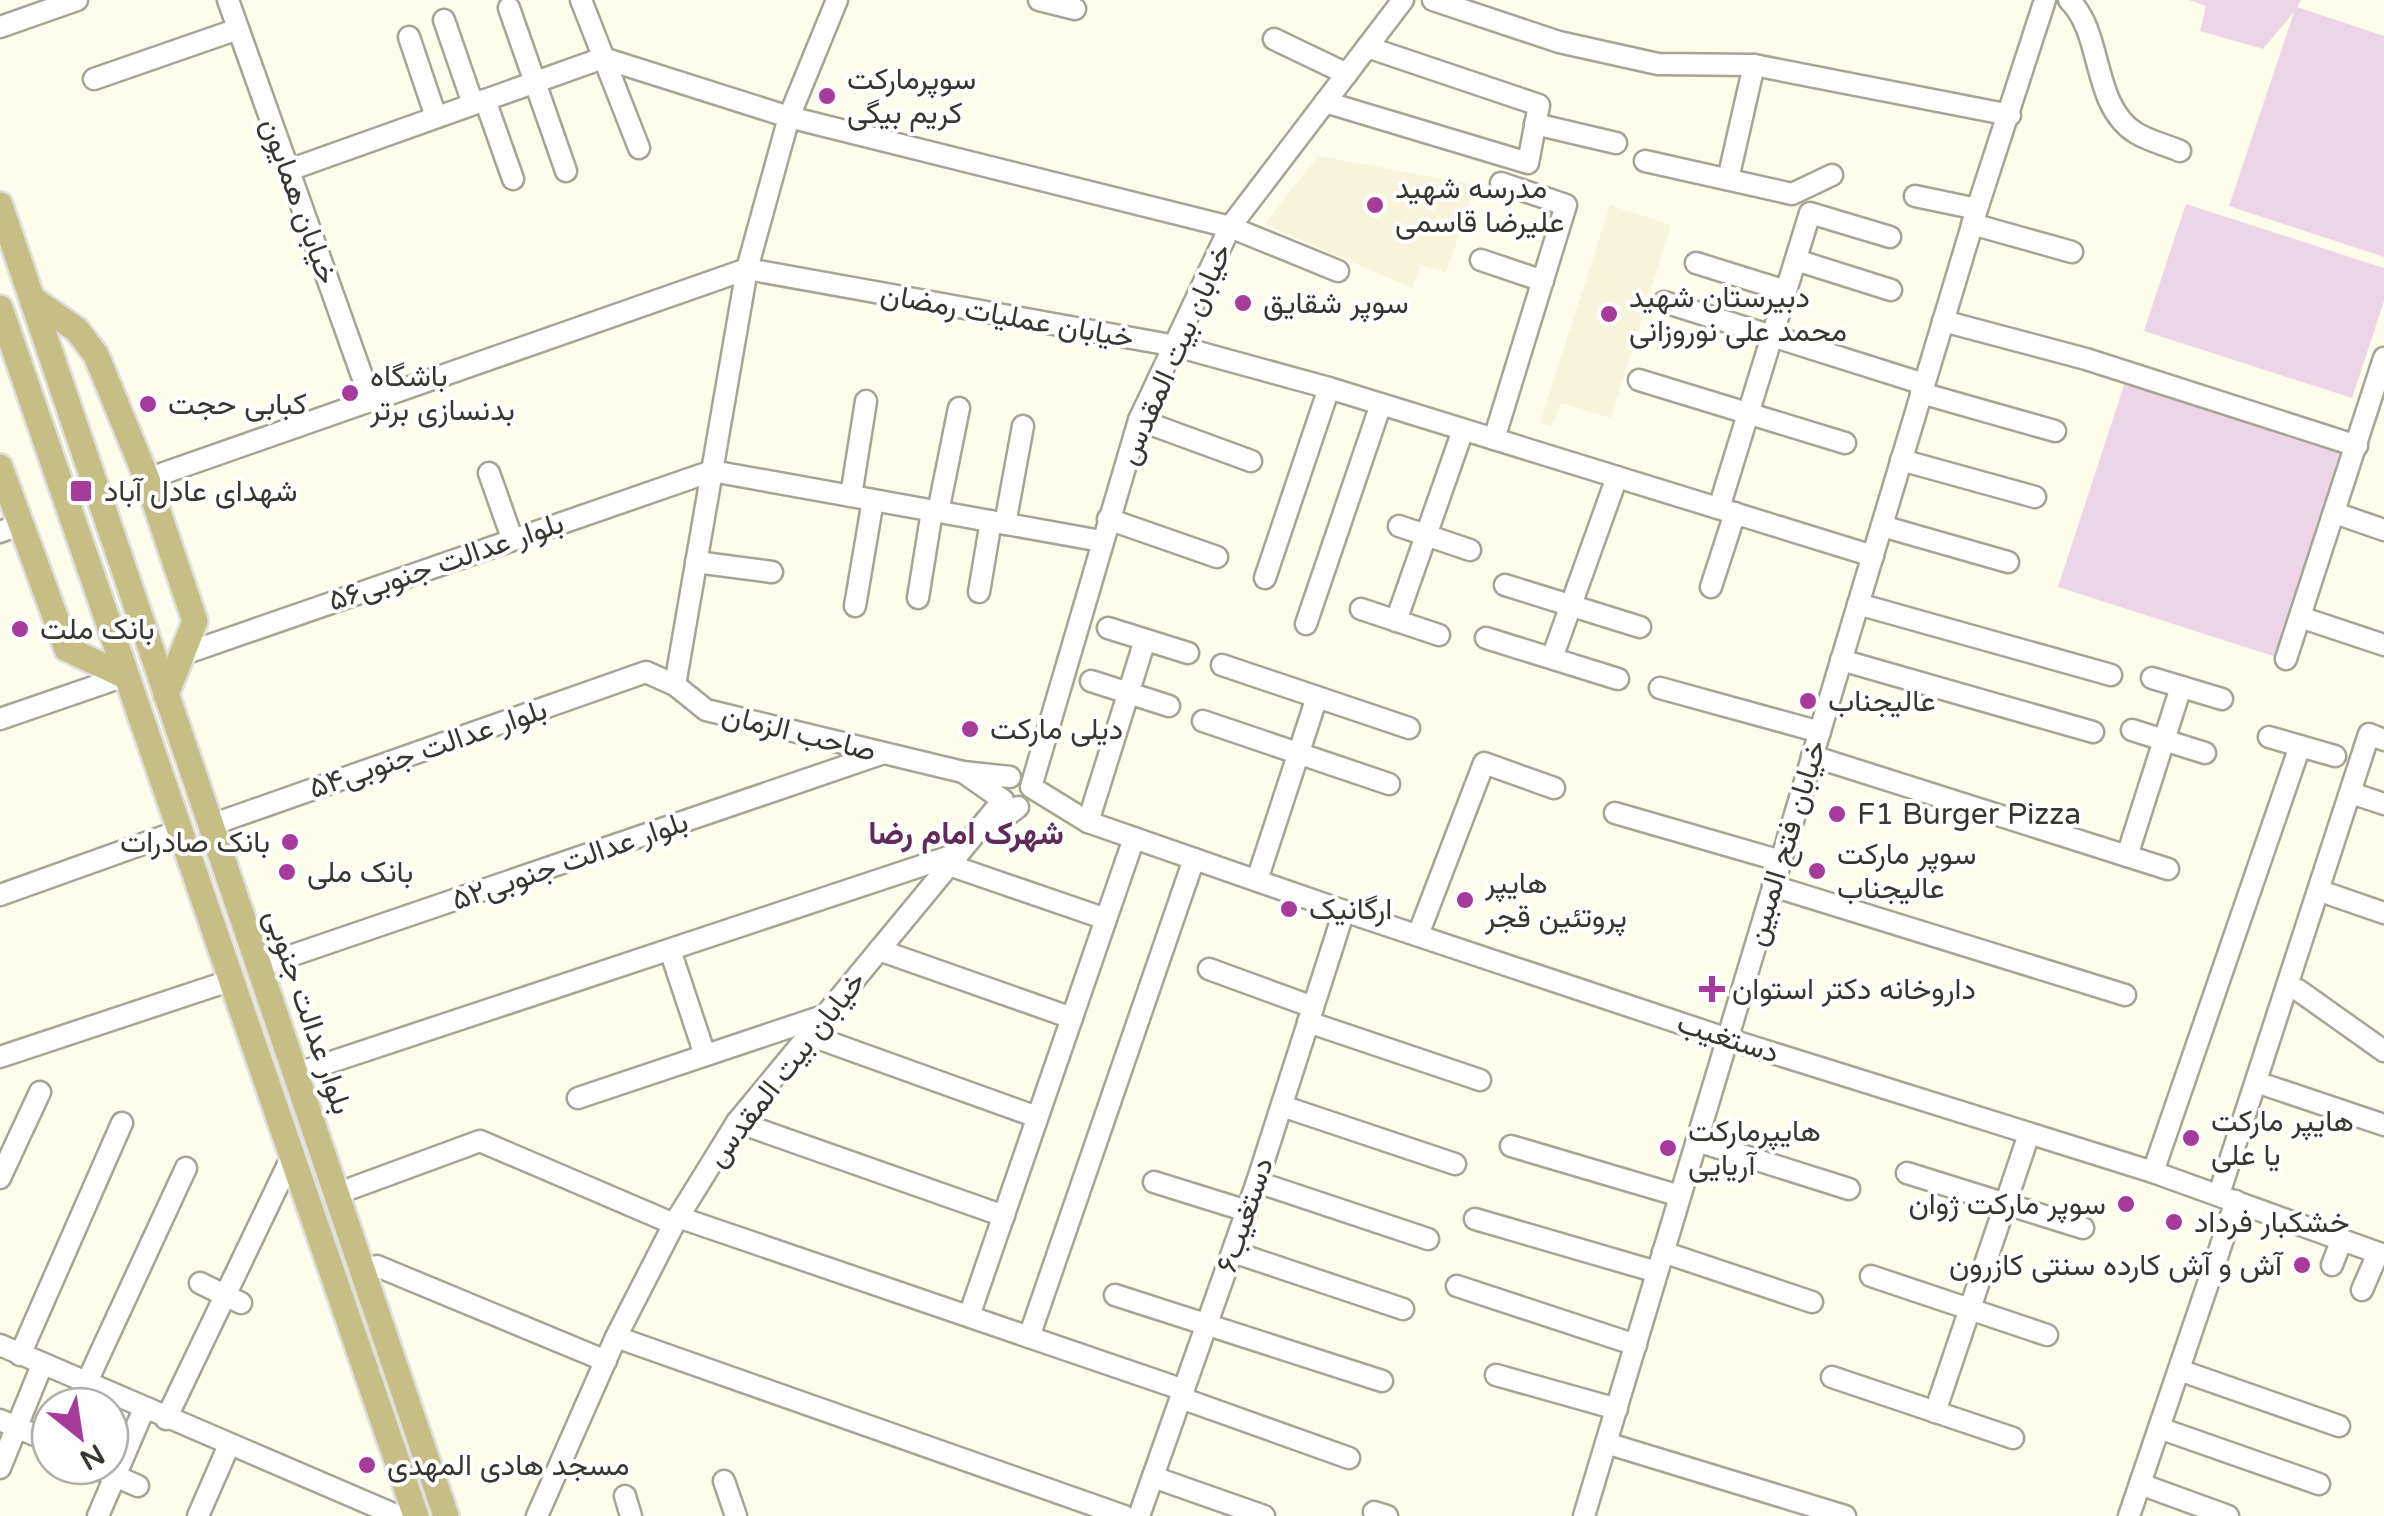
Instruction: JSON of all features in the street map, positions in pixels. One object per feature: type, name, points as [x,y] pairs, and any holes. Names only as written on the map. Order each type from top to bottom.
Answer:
[{"type":"main road","name":"بلوار عدالت جنوبی","points":[[0,205],[446,1516]]},
{"type":"main road","points":[[34,300],[77,330],[96,354],[147,480],[194,622],[166,695]]},
{"type":"main road","name":"بلوار عدالت جنوبی","points":[[0,308],[416,1516]]},
{"type":"main road","points":[[0,467],[11,528],[68,649],[125,676]]},
{"type":"main road","points":[[386,1430],[412,1421]]},
{"type":"street","points":[[0,27],[78,0]]},
{"type":"street","name":"خیابان همایون","points":[[228,0],[371,402]]},
{"type":"street","points":[[581,0],[639,148]]},
{"type":"street","points":[[675,685],[746,269],[789,118],[837,0]]},
{"type":"street","points":[[1039,0],[1075,8]]},
{"type":"street","name":"خیابان بیت المقدس","points":[[537,1516],[616,1338],[676,1220],[737,1122],[953,860],[1018,791],[1040,756],[1139,420],[1230,228],[1403,0]]},
{"type":"street","points":[[1433,0],[1558,42],[1658,64],[1754,65],[2010,115]]},
{"type":"street","name":"خیابان فتح المبین","points":[[1584,1516],[1974,217],[2045,0]]},
{"type":"street","points":[[2069,0],[2088,35],[2109,100],[2132,132],[2180,152]]},
{"type":"street","points":[[509,8],[566,171]]},
{"type":"street","points":[[444,20],[514,179]]},
{"type":"street","points":[[94,79],[238,29]]},
{"type":"street","points":[[410,37],[436,117]]},
{"type":"street","points":[[1274,39],[1347,74]]},
{"type":"street","points":[[1325,102],[1528,163],[1539,106],[1367,48]]},
{"type":"street","points":[[288,170],[603,58],[789,118],[1230,228],[1338,271]]},
{"type":"street","points":[[1728,179],[1754,65]]},
{"type":"street","points":[[1535,124],[1616,142]]},
{"type":"street","points":[[1645,161],[1792,194],[1832,175]]},
{"type":"street","points":[[1494,439],[1566,206],[1501,183]]},
{"type":"street","points":[[1915,196],[2072,252]]},
{"type":"street","points":[[1711,588],[1748,414],[1810,213],[1890,237]]},
{"type":"street","points":[[1481,260],[1543,281]]},
{"type":"street","points":[[1796,260],[1891,290]]},
{"type":"street","points":[[1696,263],[1786,291]]},
{"type":"street","name":"خیابان عملیات رمضان","points":[[147,480],[746,269],[1176,346],[1328,388],[1872,556]]},
{"type":"street","points":[[1664,302],[2055,431]]},
{"type":"street","points":[[1943,321],[2086,359],[2357,446]]},
{"type":"street","points":[[2286,659],[2357,446],[2375,418],[2384,358]]},
{"type":"street","points":[[1639,380],[1845,443]]},
{"type":"street","points":[[1264,578],[1328,388]]},
{"type":"street","points":[[852,496],[866,401]]},
{"type":"street","points":[[1306,624],[1380,404]]},
{"type":"street","points":[[918,598],[959,408]]},
{"type":"street","points":[[1139,420],[1250,461]]},
{"type":"street","points":[[979,592],[1023,426]]},
{"type":"street","points":[[1396,621],[1463,430]]},
{"type":"street","points":[[1901,460],[2035,497]]},
{"type":"street","points":[[712,471],[1101,541]]},
{"type":"street","name":"بلوار عدالت جنوبی۵۶","points":[[181,655],[712,471]]},
{"type":"street","points":[[489,473],[512,538]]},
{"type":"street","points":[[1552,658],[1617,477]]},
{"type":"street","points":[[855,606],[873,500]]},
{"type":"street","points":[[2335,513],[2384,530]]},
{"type":"street","points":[[1108,519],[1217,556]]},
{"type":"street","points":[[1398,526],[1470,550]]},
{"type":"street","points":[[1882,526],[2008,562]]},
{"type":"street","points":[[696,562],[772,572]]},
{"type":"street","points":[[1504,585],[1640,627]]},
{"type":"street","points":[[1858,604],[2111,674]]},
{"type":"street","points":[[1362,609],[1439,635]]},
{"type":"street","points":[[2300,616],[2384,645]]},
{"type":"street","points":[[1108,628],[1188,654]]},
{"type":"street","points":[[1486,638],[1618,679]]},
{"type":"street","points":[[1081,818],[1144,640]]},
{"type":"street","points":[[68,649],[82,690]]},
{"type":"street","points":[[1842,660],[2093,732]]},
{"type":"street","points":[[1222,664],[1409,728]]},
{"type":"street","name":"صاحب الزمان","points":[[646,672],[675,685],[706,710],[963,772]]},
{"type":"street","name":"بلوار عدالت جنوبی۵۴","points":[[210,825],[646,672]]},
{"type":"street","points":[[0,719],[125,676]]},
{"type":"street","points":[[2152,678],[2222,700]]},
{"type":"street","points":[[1090,681],[1169,706]]},
{"type":"street","points":[[2127,856],[2181,687]]},
{"type":"street","points":[[1660,688],[1820,732]]},
{"type":"street","points":[[1257,880],[1317,697]]},
{"type":"street","points":[[1204,720],[1389,784]]},
{"type":"street","points":[[2132,730],[2205,752]]},
{"type":"street","points":[[2269,737],[2335,756]]},
{"type":"street","points":[[2129,1516],[2376,737]]},
{"type":"street","points":[[2153,1172],[2300,746]]},
{"type":"street","name":"بلوار عدالت جنوبی۵۲","points":[[258,967],[881,754]]},
{"type":"street","points":[[1812,756],[2168,870]]},
{"type":"street","points":[[1418,936],[1484,763],[1554,788]]},
{"type":"street","name":"دستغیب","points":[[963,772],[1134,838],[1418,936],[1728,1039],[2153,1172],[2381,1254]]},
{"type":"street","points":[[2360,796],[2384,804]]},
{"type":"street","points":[[1615,812],[1781,861]]},
{"type":"street","points":[[0,895],[179,831]]},
{"type":"street","points":[[969,1316],[1134,838]]},
{"type":"street","points":[[1029,1337],[1194,858]]},
{"type":"street","points":[[295,1074],[953,860],[1106,920]]},
{"type":"street","points":[[1773,886],[2125,995]]},
{"type":"street","points":[[2329,894],[2384,914]]},
{"type":"street","name":"دستغیب۶","points":[[1140,1516],[1257,1182],[1344,910]]},
{"type":"street","points":[[670,950],[705,1056]]},
{"type":"street","points":[[879,950],[1072,1018]]},
{"type":"street","points":[[1209,969],[1311,1015],[1480,1080]]},
{"type":"street","points":[[0,1057],[232,980]]},
{"type":"street","points":[[2298,990],[2384,1051]]},
{"type":"street","points":[[578,1098],[825,1016]]},
{"type":"street","points":[[809,1034],[1037,1118]]},
{"type":"street","points":[[2268,1086],[2384,1125]]},
{"type":"street","points":[[0,1178],[40,1092]]},
{"type":"street","points":[[1282,1106],[1455,1164]]},
{"type":"street","points":[[737,1122],[1004,1216]]},
{"type":"street","points":[[20,1354],[122,1123]]},
{"type":"street","points":[[1934,1412],[2029,1134]]},
{"type":"street","points":[[336,1194],[480,1141],[676,1220],[1029,1337],[1350,1458]]},
{"type":"street","points":[[1696,1141],[1849,1189]]},
{"type":"street","points":[[1512,1146],[1680,1196]]},
{"type":"street","points":[[166,1419],[232,1299],[293,1154]]},
{"type":"street","points":[[86,1384],[186,1168]]},
{"type":"street","points":[[1907,1172],[2083,1228]]},
{"type":"street","points":[[1154,1182],[1247,1211]]},
{"type":"street","points":[[1257,1182],[1428,1239]]},
{"type":"street","points":[[1475,1219],[1812,1302]]},
{"type":"street","points":[[2332,1265],[2342,1240]]},
{"type":"street","points":[[1232,1252],[1402,1309]]},
{"type":"street","points":[[2362,1290],[2381,1254]]},
{"type":"street","points":[[361,1271],[377,1266],[606,1361]]},
{"type":"street","points":[[1871,1276],[2047,1335]]},
{"type":"street","points":[[200,1283],[232,1299]]},
{"type":"street","points":[[1457,1286],[1636,1345]]},
{"type":"street","points":[[1116,1295],[1382,1381]]},
{"type":"street","points":[[616,1338],[1124,1516]]},
{"type":"street","points":[[0,1346],[398,1516]]},
{"type":"street","points":[[0,1468],[9,1424],[42,1365]]},
{"type":"street","points":[[2178,1370],[2339,1426]]},
{"type":"street","points":[[1496,1375],[1617,1409]]},
{"type":"street","points":[[1832,1377],[2012,1438]]},
{"type":"street","points":[[130,1440],[144,1409]]},
{"type":"street","points":[[2159,1428],[2319,1484]]},
{"type":"street","points":[[1606,1443],[1845,1516]]},
{"type":"street","points":[[198,1516],[229,1446]]},
{"type":"street","points":[[1154,1477],[1264,1516]]},
{"type":"street","points":[[724,1480],[736,1516]]},
{"type":"street","points":[[130,1483],[138,1486]]},
{"type":"street","points":[[2140,1484],[2228,1516]]},
{"type":"street","points":[[98,1516],[110,1486]]},
{"type":"shaded area","points":[[2189,0],[2301,0],[2297,7],[2384,36],[2384,257],[2229,206],[2294,12],[2263,49],[2200,31],[2206,6]]},
{"type":"shaded area","name":"مدرسه شهید علیرضا قاسمی","points":[[1318,156],[1476,185],[1446,273],[1421,265],[1412,288],[1265,224]]},
{"type":"shaded area","points":[[2186,204],[2384,268],[2384,301],[2352,398],[2144,331]]},
{"type":"shaded area","name":"دبیرستان شهید محمد علی نوروزانی","points":[[1610,205],[1671,225],[1611,418],[1561,403],[1552,426],[1540,423]]},
{"type":"shaded area","points":[[2126,379],[2349,450],[2289,661],[2058,587]]},
{"type":"place","name":"سوپرمارکت کریم بیگی","points":[[827,96]]},
{"type":"place","name":"مدرسه شهید علیرضا قاسمی","points":[[1375,205]]},
{"type":"place","name":"سوپر شقایق","points":[[1243,303]]},
{"type":"place","name":"دبیرستان شهید محمد علی نوروزانی","points":[[1609,314]]},
{"type":"place","name":"باشگاه بدنسازی برتر","points":[[350,393]]},
{"type":"place","name":"کبابی حجت","points":[[148,404]]},
{"type":"place","name":"شهدای عادل آباد","points":[[81,491]]},
{"type":"place","name":"بانک ملت","points":[[20,629]]},
{"type":"place","name":"عالیجناب","points":[[1808,701]]},
{"type":"place","name":"دیلی مارکت","points":[[970,729]]},
{"type":"place","name":"F1 Burger Pizza","points":[[1837,814]]},
{"type":"place","name":"بانک صادرات","points":[[290,842]]},
{"type":"place","name":"سوپر مارکت عالیجناب","points":[[1817,871]]},
{"type":"place","name":"بانک ملی","points":[[287,872]]},
{"type":"place","name":"هایپر پروتئین قجر","points":[[1465,900]]},
{"type":"place","name":"ارگانیک","points":[[1289,909]]},
{"type":"place","name":"داروخانه دکتر استوان","points":[[1712,989]]},
{"type":"place","name":"هایپر مارکت یا علی","points":[[2191,1138]]},
{"type":"place","name":"هایپرمارکت آریایی","points":[[1668,1148]]},
{"type":"place","name":"سوپر مارکت ژوان","points":[[2126,1204]]},
{"type":"place","name":"خشکبار فرداد","points":[[2174,1222]]},
{"type":"place","name":"آش و آش کارده سنتی کازرون","points":[[2302,1265]]},
{"type":"place","name":"مسجد هادی المهدی","points":[[367,1465]]},
{"type":"district","name":"شهرک امام رضا","points":[[966,834]]}]
